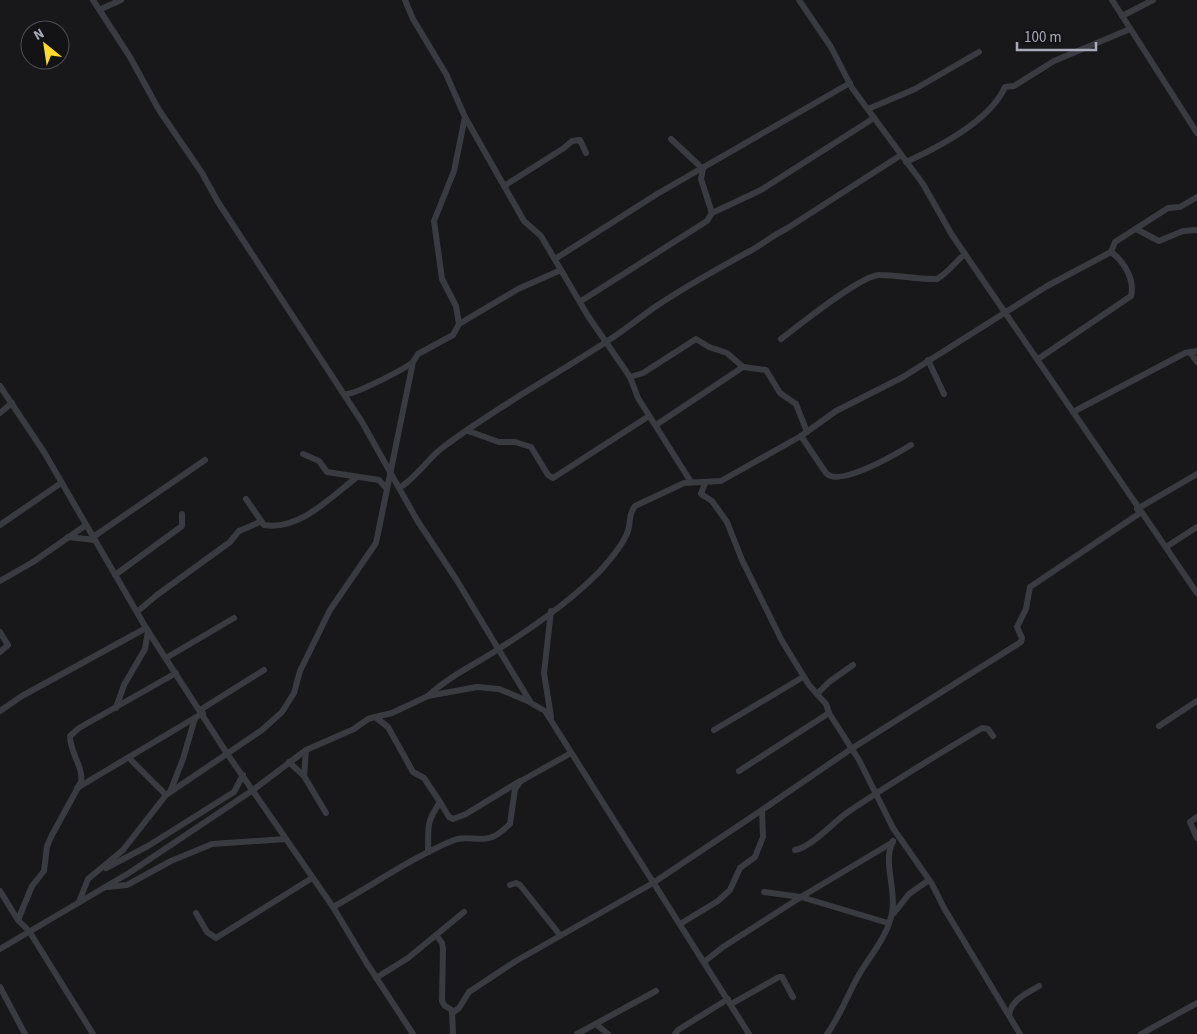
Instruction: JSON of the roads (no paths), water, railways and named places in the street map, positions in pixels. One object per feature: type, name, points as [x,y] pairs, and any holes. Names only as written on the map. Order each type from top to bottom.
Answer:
[{"type":"street","points":[[93,0],[101,8],[157,103],[159,110],[169,121],[209,183],[218,202],[344,394],[399,488],[531,702]]},
{"type":"street","points":[[101,8],[121,0]]},
{"type":"street","points":[[406,0],[413,19],[446,74],[465,117],[525,223],[542,236],[588,316],[630,377],[631,384],[649,416],[691,482]]},
{"type":"street","points":[[799,0],[831,47],[850,83],[923,184],[965,254],[1197,594]]},
{"type":"street","points":[[1112,0],[1197,133]]},
{"type":"street","points":[[1122,16],[1153,0]]},
{"type":"street","points":[[906,162],[967,129],[997,103],[1005,87],[1014,86],[1054,61],[1130,29]]},
{"type":"street","points":[[868,109],[915,89],[980,52]]},
{"type":"street","points":[[555,259],[658,194],[850,83]]},
{"type":"street","points":[[459,324],[456,306],[442,279],[434,221],[454,171],[465,117]]},
{"type":"street","points":[[581,301],[707,221],[712,213],[761,190],[874,118]]},
{"type":"street","points":[[672,139],[703,169]]},
{"type":"street","points":[[504,186],[572,141],[580,140],[586,153]]},
{"type":"street","points":[[399,488],[410,482],[432,456],[446,444],[468,431],[501,406],[607,341],[677,293],[751,251],[773,235],[786,230],[901,155]]},
{"type":"street","points":[[703,169],[701,179],[712,213]]},
{"type":"street","points":[[0,949],[104,887],[254,790],[306,750],[354,729],[368,718],[392,713],[428,696],[450,679],[499,649],[551,612],[600,570],[621,544],[628,529],[630,512],[635,506],[684,483],[721,481],[804,434],[836,412],[889,386],[928,360],[1007,314],[1047,286],[1112,252],[1116,242],[1168,208],[1180,207],[1197,196]]},
{"type":"street","points":[[1136,229],[1159,241],[1183,231],[1197,230]]},
{"type":"street","points":[[1038,359],[1131,296],[1133,286],[1120,258],[1112,252]]},
{"type":"street","points":[[782,339],[835,299],[866,280],[879,274],[937,279],[945,276],[953,264],[965,254]]},
{"type":"street","points":[[167,794],[226,752],[262,730],[282,712],[294,693],[300,671],[330,610],[376,543],[390,472],[398,445],[413,362],[418,354],[453,335],[459,324],[518,289],[561,270]]},
{"type":"street","points":[[630,377],[643,373],[696,339],[709,347],[727,353],[743,367],[766,370],[780,393],[796,404],[804,434],[826,473],[835,478],[845,477],[880,463],[912,445]]},
{"type":"street","points":[[1073,412],[1193,351],[1197,362]]},
{"type":"street","points":[[928,360],[944,394]]},
{"type":"street","points":[[344,394],[350,395],[372,383],[391,377],[413,362]]},
{"type":"street","points":[[656,425],[743,367]]},
{"type":"street","points":[[0,386],[61,483],[138,611],[147,630],[226,752],[333,907],[413,1034]]},
{"type":"street","points":[[0,413],[12,403]]},
{"type":"street","points":[[468,431],[499,442],[515,442],[531,447],[548,475],[553,478],[649,416]]},
{"type":"street","points":[[303,454],[319,461],[327,472],[379,480],[387,489]]},
{"type":"street","points":[[67,537],[94,538],[205,460]]},
{"type":"street","points":[[452,1013],[461,1005],[469,992],[516,960],[653,883],[851,749],[1021,642],[1022,638],[1017,627],[1026,609],[1030,587],[1139,511],[1197,474]]},
{"type":"street","points":[[246,499],[260,522],[264,525],[272,526],[295,522],[356,477]]},
{"type":"street","points":[[0,525],[61,483]]},
{"type":"street","points":[[705,483],[701,494],[712,501],[727,522],[742,560],[803,677],[826,704],[829,713],[899,836],[929,880],[1020,1034]]},
{"type":"street","points":[[115,575],[182,526],[182,514]]},
{"type":"street","points":[[138,611],[230,542],[239,531],[260,522]]},
{"type":"street","points":[[0,581],[33,562],[86,525]]},
{"type":"street","points":[[1166,547],[1197,527]]},
{"type":"street","points":[[551,612],[544,673],[552,723]]},
{"type":"street","points":[[166,658],[234,618]]},
{"type":"street","points":[[116,708],[124,685],[145,650],[147,630]]},
{"type":"street","points":[[0,711],[22,696],[147,630]]},
{"type":"street","points":[[0,632],[8,645],[0,652]]},
{"type":"street","points":[[816,694],[853,665]]},
{"type":"street","points":[[77,788],[195,718],[201,711],[264,670]]},
{"type":"street","points":[[18,920],[32,886],[44,871],[47,846],[82,776],[72,752],[70,736],[79,728],[176,673]]},
{"type":"street","points":[[714,730],[803,677]]},
{"type":"street","points":[[428,696],[477,687],[499,688],[531,702],[545,711],[749,1034]]},
{"type":"street","points":[[1159,726],[1197,701]]},
{"type":"street","points":[[738,771],[829,713]]},
{"type":"street","points":[[376,717],[388,727],[413,772],[424,778],[449,817],[453,819],[460,818],[521,781],[571,754]]},
{"type":"street","points":[[79,902],[88,880],[123,850],[167,794],[183,759],[195,718]]},
{"type":"street","points":[[795,850],[810,843],[830,825],[876,794],[982,728],[988,729],[993,736]]},
{"type":"street","points":[[304,776],[306,750]]},
{"type":"street","points":[[129,758],[167,794]]},
{"type":"street","points":[[289,762],[304,776],[326,813]]},
{"type":"street","points":[[94,874],[148,846],[234,792],[243,775]]},
{"type":"street","points":[[333,907],[371,886],[392,870],[455,840],[487,838],[498,834],[510,824],[515,789],[521,781]]},
{"type":"street","points":[[428,852],[428,822],[430,815],[440,802]]},
{"type":"street","points":[[680,924],[718,901],[730,890],[740,868],[755,857],[763,837],[762,810]]},
{"type":"street","points":[[1197,817],[1190,822],[1197,838]]},
{"type":"street","points":[[704,962],[723,947],[801,897],[893,842],[899,836]]},
{"type":"street","points":[[104,887],[127,885],[171,861],[212,844],[286,839]]},
{"type":"street","points":[[827,1034],[836,1021],[860,972],[880,946],[890,919],[894,895],[890,854],[893,842]]},
{"type":"street","points":[[196,913],[207,932],[216,938],[312,878]]},
{"type":"street","points":[[890,919],[909,894],[929,880]]},
{"type":"street","points":[[510,885],[516,883],[520,885],[560,935]]},
{"type":"street","points":[[0,891],[18,920],[29,931],[93,1034]]},
{"type":"street","points":[[764,892],[801,897],[890,919]]},
{"type":"street","points":[[376,978],[408,958],[464,912]]},
{"type":"street","points":[[436,935],[443,949],[442,1001],[452,1013],[453,1034]]},
{"type":"street","points":[[676,1034],[678,1030],[779,977],[782,977],[793,997]]},
{"type":"street","points":[[1009,1015],[1011,1007],[1016,1000],[1039,986]]},
{"type":"street","points":[[0,988],[3,999],[25,1034]]},
{"type":"street","points":[[577,1034],[656,991]]},
{"type":"street","points":[[1141,1034],[1197,1003]]},
{"type":"street","points":[[596,1024],[608,1034]]}]
